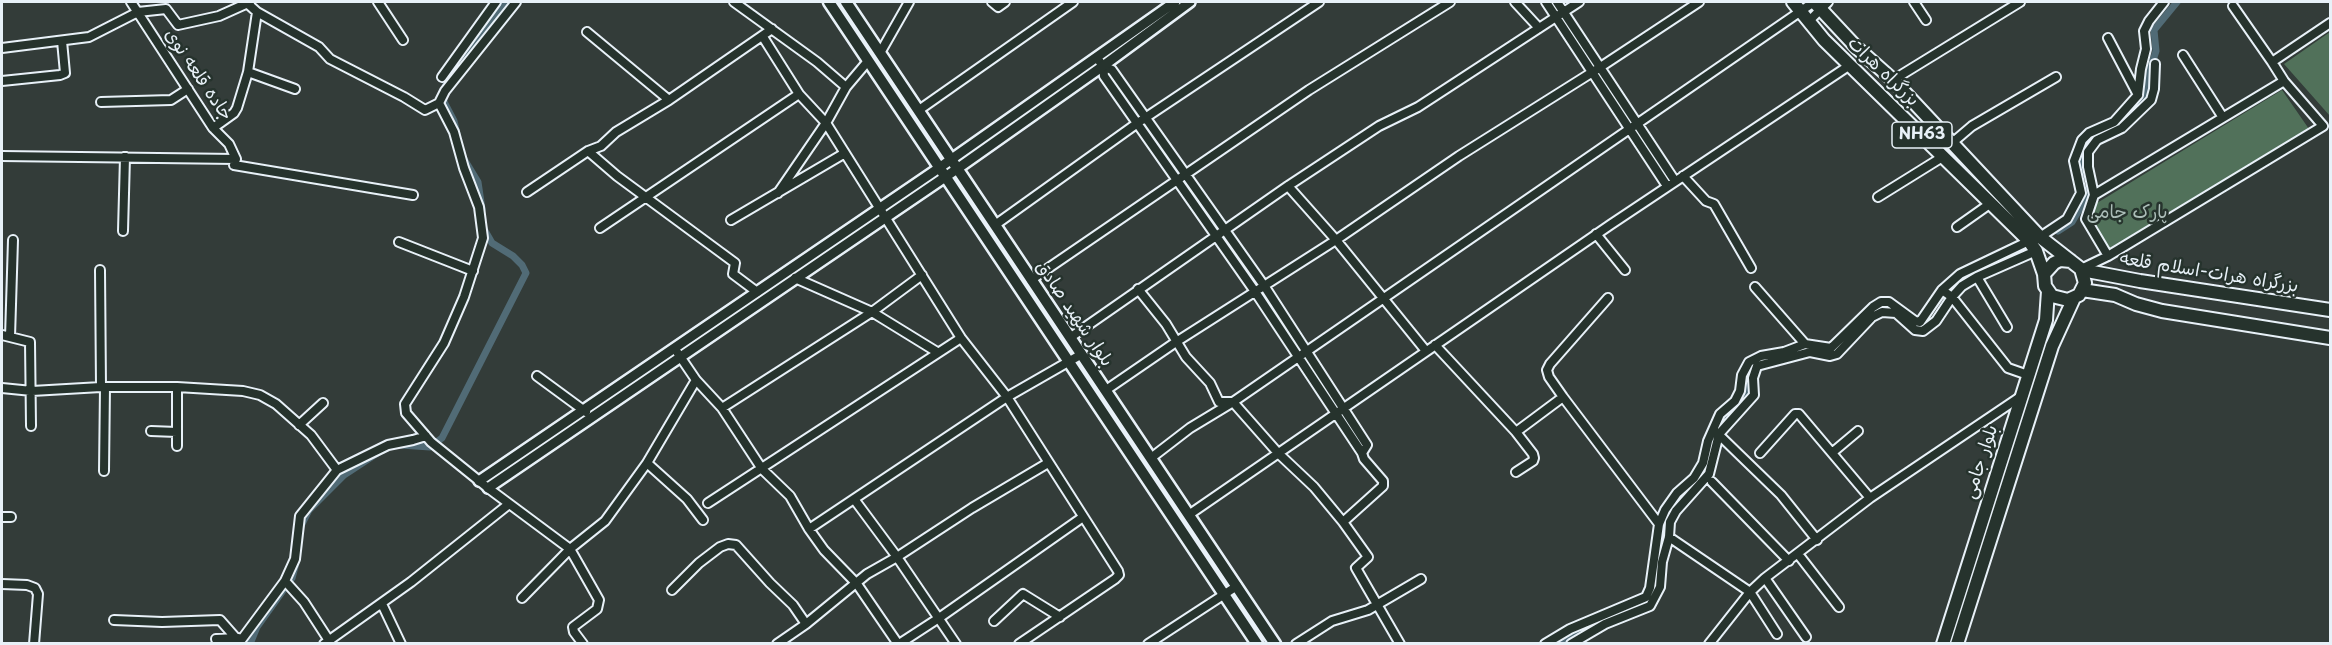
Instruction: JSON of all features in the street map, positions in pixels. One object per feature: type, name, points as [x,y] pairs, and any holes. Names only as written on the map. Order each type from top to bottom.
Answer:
[{"type":"highway","name":"بزرگراه هرات","points":[[1793,2],[1804,17],[1850,65],[1991,203],[2035,243],[2079,267]]},
{"type":"highway","name":"بزرگراه هرات","points":[[1819,3],[1857,48],[1893,80],[1952,142],[2035,243],[2044,274]]},
{"type":"highway","points":[[2044,274],[2060,260],[2079,267],[2085,283],[2078,294],[2057,299],[2048,291]]},
{"type":"highway","name":"بزرگراه هرات-اسلام قلعه","points":[[2079,267],[2140,281],[2331,310]]},
{"type":"highway","name":"NH63","points":[[2044,274],[2048,291]]},
{"type":"highway","name":"بلوار جامی","points":[[1942,644],[2046,320],[2048,291]]},
{"type":"highway","name":"بزرگراه هرات-اسلام قلعه","points":[[2078,294],[2115,295],[2162,311],[2331,338]]},
{"type":"highway","name":"بلوار جامی","points":[[1957,644],[2052,346],[2078,294]]},
{"type":"main road","name":"بلوار شهید صادق","points":[[829,2],[1257,644]]},
{"type":"main road","name":"بلوار شهید صادق","points":[[846,2],[1275,644]]},
{"type":"street","name":"جاده قلعه نوی","points":[[131,2],[213,128],[229,144],[235,162]]},
{"type":"street","points":[[2,48],[88,37],[138,12],[166,9],[178,25],[219,16],[249,2],[257,12],[319,47],[330,59],[425,110],[440,103],[445,91],[514,2]]},
{"type":"street","points":[[378,2],[403,40]]},
{"type":"street","points":[[442,77],[496,2]]},
{"type":"street","points":[[734,2],[817,62],[846,87]]},
{"type":"street","points":[[880,53],[909,2]]},
{"type":"street","points":[[992,2],[998,7],[1005,2]]},
{"type":"street","points":[[919,110],[1073,2]]},
{"type":"street","points":[[1100,62],[1175,2]]},
{"type":"street","points":[[478,481],[879,208],[954,165],[1190,2]]},
{"type":"street","points":[[995,225],[1139,122],[1319,2]]},
{"type":"street","points":[[1031,280],[1309,90],[1450,2]]},
{"type":"street","points":[[1515,2],[1539,28]]},
{"type":"street","points":[[1546,2],[1596,70],[1671,184]]},
{"type":"street","points":[[1557,2],[1596,70]]},
{"type":"street","points":[[1071,337],[1288,186],[1379,126],[1418,106],[1579,2]]},
{"type":"street","points":[[1106,390],[1176,342],[1336,240],[1458,156],[1596,70],[1699,2]]},
{"type":"street","points":[[1914,2],[1926,20]]},
{"type":"street","points":[[1893,80],[2020,2]]},
{"type":"street","points":[[1545,644],[1586,622],[1646,597],[1650,588],[1659,524],[1665,510],[1677,493],[1694,478],[1715,432],[1720,414],[1735,401],[1740,391],[1742,375],[1749,362],[1761,356],[1805,344],[1831,348],[1872,317],[1890,311],[1896,313],[1915,330],[1923,331],[1936,321],[1962,286],[2035,243],[2067,219],[2081,193],[2074,161],[2082,140],[2114,122],[2138,95],[2146,49],[2144,31],[2164,2]]},
{"type":"street","points":[[1151,458],[1190,428],[1233,402],[1633,126],[1804,17],[1819,3]]},
{"type":"street","points":[[2079,267],[2108,256],[2323,126],[2284,81],[2233,6]]},
{"type":"street","points":[[213,128],[234,113],[248,72],[257,12]]},
{"type":"street","points":[[2272,62],[2331,23]]},
{"type":"street","points":[[527,192],[588,151],[601,146],[616,132],[669,100],[772,29]]},
{"type":"street","points":[[587,32],[669,100]]},
{"type":"street","points":[[763,37],[799,94],[826,123],[961,338],[1007,397],[1119,575],[1019,644]]},
{"type":"street","points":[[2108,38],[2138,95]]},
{"type":"street","points":[[2,81],[65,73],[62,41]]},
{"type":"street","points":[[2183,55],[2222,116]]},
{"type":"street","points":[[778,193],[826,123],[846,87],[868,60]]},
{"type":"street","points":[[1100,62],[1112,70],[1147,117],[1307,349],[1367,445],[1362,453]]},
{"type":"street","points":[[1100,62],[1104,76],[1139,122],[1256,293],[1364,459],[1384,483],[1343,522]]},
{"type":"street","points":[[2108,256],[2086,219],[2094,195],[2088,167],[2088,152],[2097,140],[2122,128],[2139,109],[2151,100],[2155,64]]},
{"type":"street","points":[[1190,514],[1596,234],[1850,65]]},
{"type":"street","points":[[248,72],[295,89]]},
{"type":"street","points":[[1952,142],[1972,126],[2056,77]]},
{"type":"street","points":[[2094,195],[2222,116],[2284,81]]},
{"type":"street","points":[[101,102],[171,100],[188,90]]},
{"type":"street","points":[[600,228],[799,94]]},
{"type":"street","points":[[440,103],[454,132],[464,168],[479,207],[483,238],[473,271],[444,343],[405,404],[407,416],[478,481],[570,549],[598,600],[597,609],[573,627],[574,633],[583,644]]},
{"type":"street","points":[[588,151],[735,263],[733,274],[757,292]]},
{"type":"street","points":[[731,220],[845,153]]},
{"type":"street","points":[[2,156],[125,156],[235,162],[413,195]]},
{"type":"street","points":[[123,231],[125,156]]},
{"type":"street","points":[[1878,197],[1944,156]]},
{"type":"street","points":[[488,488],[886,218],[942,173]]},
{"type":"street","points":[[1683,176],[1706,201],[1714,204],[1751,268]]},
{"type":"street","points":[[1288,186],[1336,240],[1426,351]]},
{"type":"street","points":[[1957,227],[1991,203]]},
{"type":"street","points":[[1596,234],[1625,270]]},
{"type":"street","points":[[13,240],[5,336],[30,342],[31,426]]},
{"type":"street","points":[[399,242],[473,271]]},
{"type":"street","points":[[1571,644],[1605,624],[1650,606],[1660,587],[1662,562],[1669,537],[1670,522],[1676,511],[1709,474],[1715,432],[1754,395],[1753,378],[1757,366],[1810,352],[1830,356],[1837,354],[1844,349],[1857,327],[1873,307],[1881,302],[1889,302],[1915,321],[1920,322],[1942,290],[1960,274],[2035,243]]},
{"type":"street","points":[[100,270],[104,471]]},
{"type":"street","points":[[722,408],[872,312],[922,275]]},
{"type":"street","points":[[1977,277],[2007,327]]},
{"type":"street","points":[[795,278],[872,312],[937,352]]},
{"type":"street","points":[[1755,287],[1805,344]]},
{"type":"street","points":[[1138,289],[1166,324],[1186,357],[1210,383],[1219,402],[1233,402],[1343,522],[1368,557],[1356,568],[1400,644]]},
{"type":"street","points":[[1942,290],[1952,297],[2008,368],[2028,375]]},
{"type":"street","points":[[1608,298],[1547,370],[1549,377],[1563,397],[1659,524]]},
{"type":"street","points":[[708,503],[961,338]]},
{"type":"street","points":[[1435,345],[1516,432],[1534,458],[1516,472]]},
{"type":"street","points":[[674,348],[696,380],[722,408],[762,469],[790,496],[809,529],[831,558],[857,584],[898,644],[1083,517]]},
{"type":"street","points":[[809,529],[1007,397],[1082,354]]},
{"type":"street","points":[[537,376],[584,409],[591,418]]},
{"type":"street","points":[[522,598],[570,549],[605,521],[647,463],[696,380]]},
{"type":"street","points":[[2,388],[32,391],[103,387],[177,387],[243,391],[260,395],[276,404],[311,435],[338,470]]},
{"type":"street","points":[[177,387],[177,446]]},
{"type":"street","points":[[1709,644],[1750,592],[1765,578],[1870,498],[2021,396]]},
{"type":"street","points":[[1516,432],[1563,397]]},
{"type":"street","points":[[299,425],[323,403]]},
{"type":"street","points":[[1760,453],[1797,413],[1833,452],[1870,498]]},
{"type":"street","points":[[151,431],[177,432]]},
{"type":"street","points":[[1833,452],[1858,431]]},
{"type":"street","points":[[1715,432],[1782,495],[1817,540]]},
{"type":"street","points":[[240,640],[288,584],[296,559],[300,516],[338,470],[388,445],[432,441]]},
{"type":"street","points":[[647,463],[687,500],[703,520]]},
{"type":"street","points":[[777,644],[806,624],[867,574],[1048,463]]},
{"type":"street","points":[[1713,482],[1789,561]]},
{"type":"street","points":[[854,499],[956,644]]},
{"type":"street","points":[[288,584],[304,602],[326,641],[382,604],[509,504]]},
{"type":"street","points":[[2,517],[11,517]]},
{"type":"street","points":[[1669,537],[1750,592],[1777,634]]},
{"type":"street","points":[[672,590],[699,563],[720,547],[728,544],[736,545],[770,583],[794,605],[806,624]]},
{"type":"street","points":[[1798,554],[1839,607]]},
{"type":"street","points":[[1765,578],[1806,637]]},
{"type":"street","points":[[1296,644],[1332,621],[1368,610],[1421,579]]},
{"type":"street","points":[[2,584],[27,585],[35,588],[38,594],[34,644]]},
{"type":"street","points":[[1148,644],[1237,586]]},
{"type":"street","points":[[994,621],[1023,594],[1059,617]]},
{"type":"street","points":[[382,604],[401,644]]},
{"type":"street","points":[[114,620],[173,622],[220,620],[240,640]]},
{"type":"street","points":[[216,639],[240,640]]},
{"type":"green space","points":[[2330,32],[2330,116],[2284,64]]},
{"type":"green space","name":"پارک جامی","points":[[2282,90],[2309,129],[2109,252],[2090,221],[2097,203]]},
{"type":"waterway","points":[[457,134],[454,121],[444,102],[443,94],[446,84],[505,2]]},
{"type":"waterway","points":[[2058,231],[2072,222],[2086,198],[2090,183],[2082,166],[2085,148],[2096,135],[2117,126],[2147,98],[2147,79],[2156,51],[2154,30],[2177,2]]},
{"type":"waterway","points":[[464,159],[478,182],[482,209]]},
{"type":"waterway","points":[[401,445],[430,447],[442,438],[526,273],[513,256],[492,243],[484,229]]},
{"type":"waterway","points":[[1986,270],[2016,253]]},
{"type":"waterway","points":[[1717,428],[1721,421],[1740,407],[1747,398],[1749,370],[1759,362]]},
{"type":"waterway","points":[[1710,467],[1711,462],[1708,461],[1712,438]]},
{"type":"waterway","points":[[301,526],[309,510],[344,475],[379,452]]},
{"type":"waterway","points":[[1651,602],[1660,543],[1670,514]]},
{"type":"waterway","points":[[250,644],[257,627],[292,578],[296,563]]},
{"type":"waterway","points":[[1561,644],[1575,635],[1591,630]]}]
